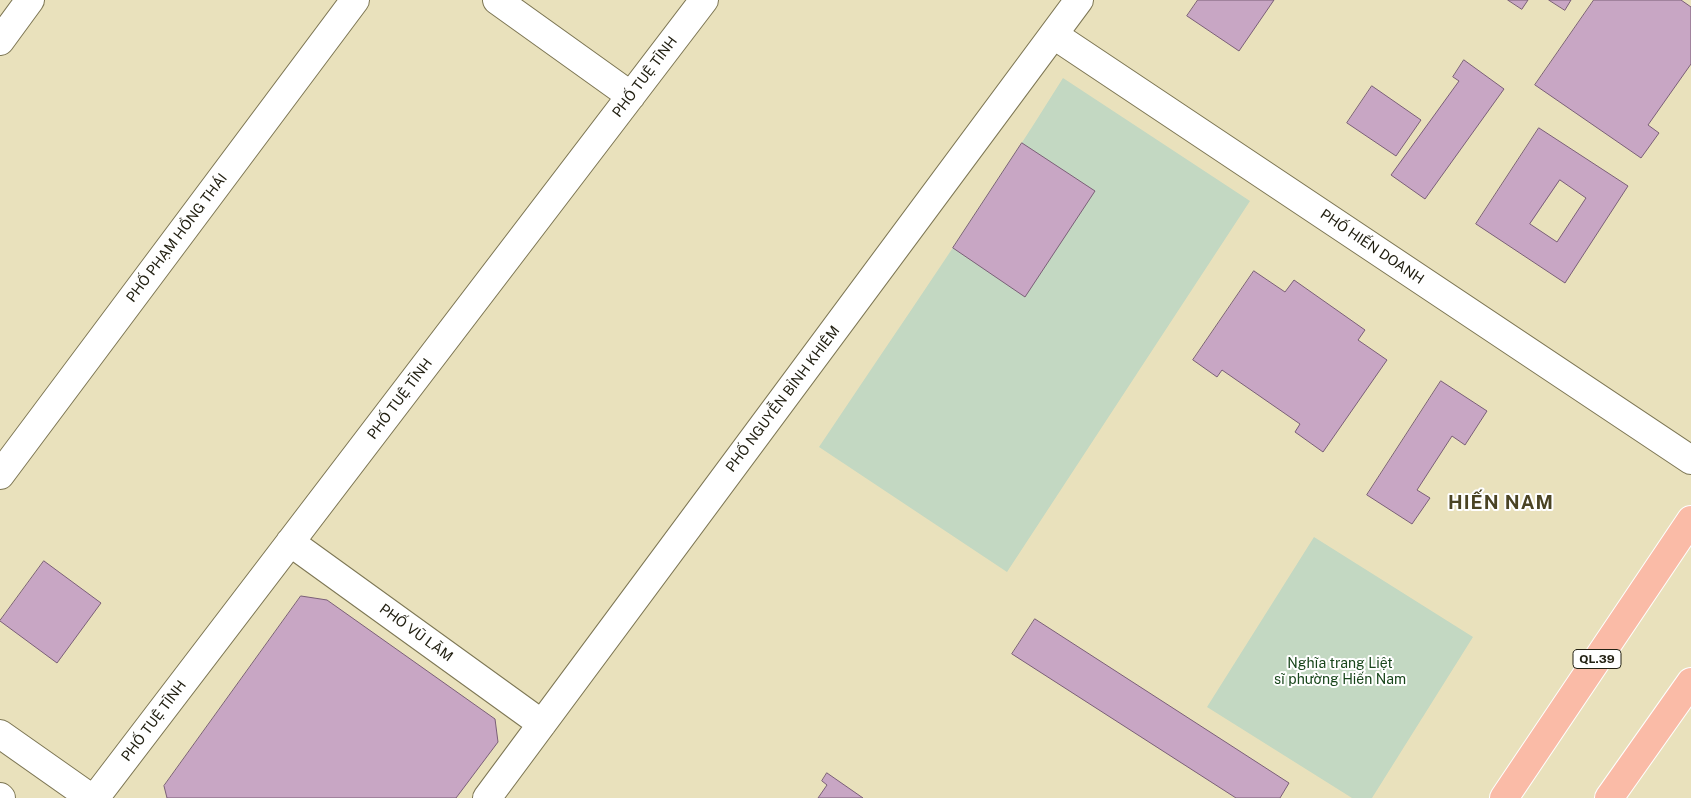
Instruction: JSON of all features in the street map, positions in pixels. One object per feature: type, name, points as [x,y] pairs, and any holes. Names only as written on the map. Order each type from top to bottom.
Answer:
[{"type":"highway","name":"QL.39","points":[[1504,798],[1691,520]]},
{"type":"highway","points":[[1609,798],[1691,682]]},
{"type":"street","points":[[0,41],[30,0]]},
{"type":"street","name":"PHỐ PHẠM HỒNG THÁI","points":[[0,475],[355,0]]},
{"type":"street","points":[[497,0],[631,96]]},
{"type":"street","name":"PHỐ TUỆ TĨNH","points":[[95,798],[704,0]]},
{"type":"street","name":"PHỐ NGUYỄN BỈNH KHIÊM","points":[[498,795],[542,724],[1079,0]]},
{"type":"street","name":"PHỐ HIẾN DOANH","points":[[1054,35],[1691,460]]},
{"type":"street","name":"PHỐ VŨ LÃM","points":[[290,542],[542,724]]},
{"type":"street","points":[[0,734],[91,798]]},
{"type":"green space","points":[[1063,78],[1250,201],[1007,572],[819,447],[973,217]]},
{"type":"green space","name":"Nghĩa trang Liệt sĩ phường Hiến Nam","points":[[1314,537],[1473,637],[1372,798],[1352,798],[1207,707]]},
{"type":"building","points":[[1198,0],[1274,0],[1239,51],[1187,16]]},
{"type":"building","points":[[1508,0],[1528,0],[1522,9]]},
{"type":"building","points":[[1549,0],[1571,0],[1565,10]]},
{"type":"building","points":[[1594,0],[1681,0],[1691,7],[1691,64],[1648,125],[1659,133],[1641,158],[1535,85]]},
{"type":"building","points":[[1464,60],[1504,89],[1425,199],[1391,175],[1459,81],[1453,77]]},
{"type":"building","points":[[1372,86],[1421,120],[1396,156],[1347,123]]},
{"type":"building","points":[[1539,128],[1628,186],[1565,283],[1476,224]],"holes":[[[1560,180],[1586,198],[1557,242],[1530,224]]]},
{"type":"building","points":[[1022,143],[1095,191],[1025,297],[953,248]]},
{"type":"building","points":[[1254,271],[1285,292],[1294,280],[1365,330],[1358,340],[1387,360],[1323,452],[1295,432],[1300,424],[1222,370],[1217,377],[1193,360]]},
{"type":"building","points":[[1441,381],[1487,411],[1465,445],[1452,436],[1417,490],[1430,498],[1412,524],[1367,495]]},
{"type":"building","points":[[44,561],[101,603],[57,663],[0,621]]},
{"type":"building","points":[[301,596],[327,600],[495,719],[498,742],[456,798],[167,798],[164,786]]},
{"type":"building","points":[[1035,619],[1289,783],[1280,798],[1236,798],[1012,654]]},
{"type":"building","points":[[827,773],[863,798],[818,798],[827,785],[822,781]]},
{"type":"district","name":"HIẾN NAM","points":[[1501,503]]}]
